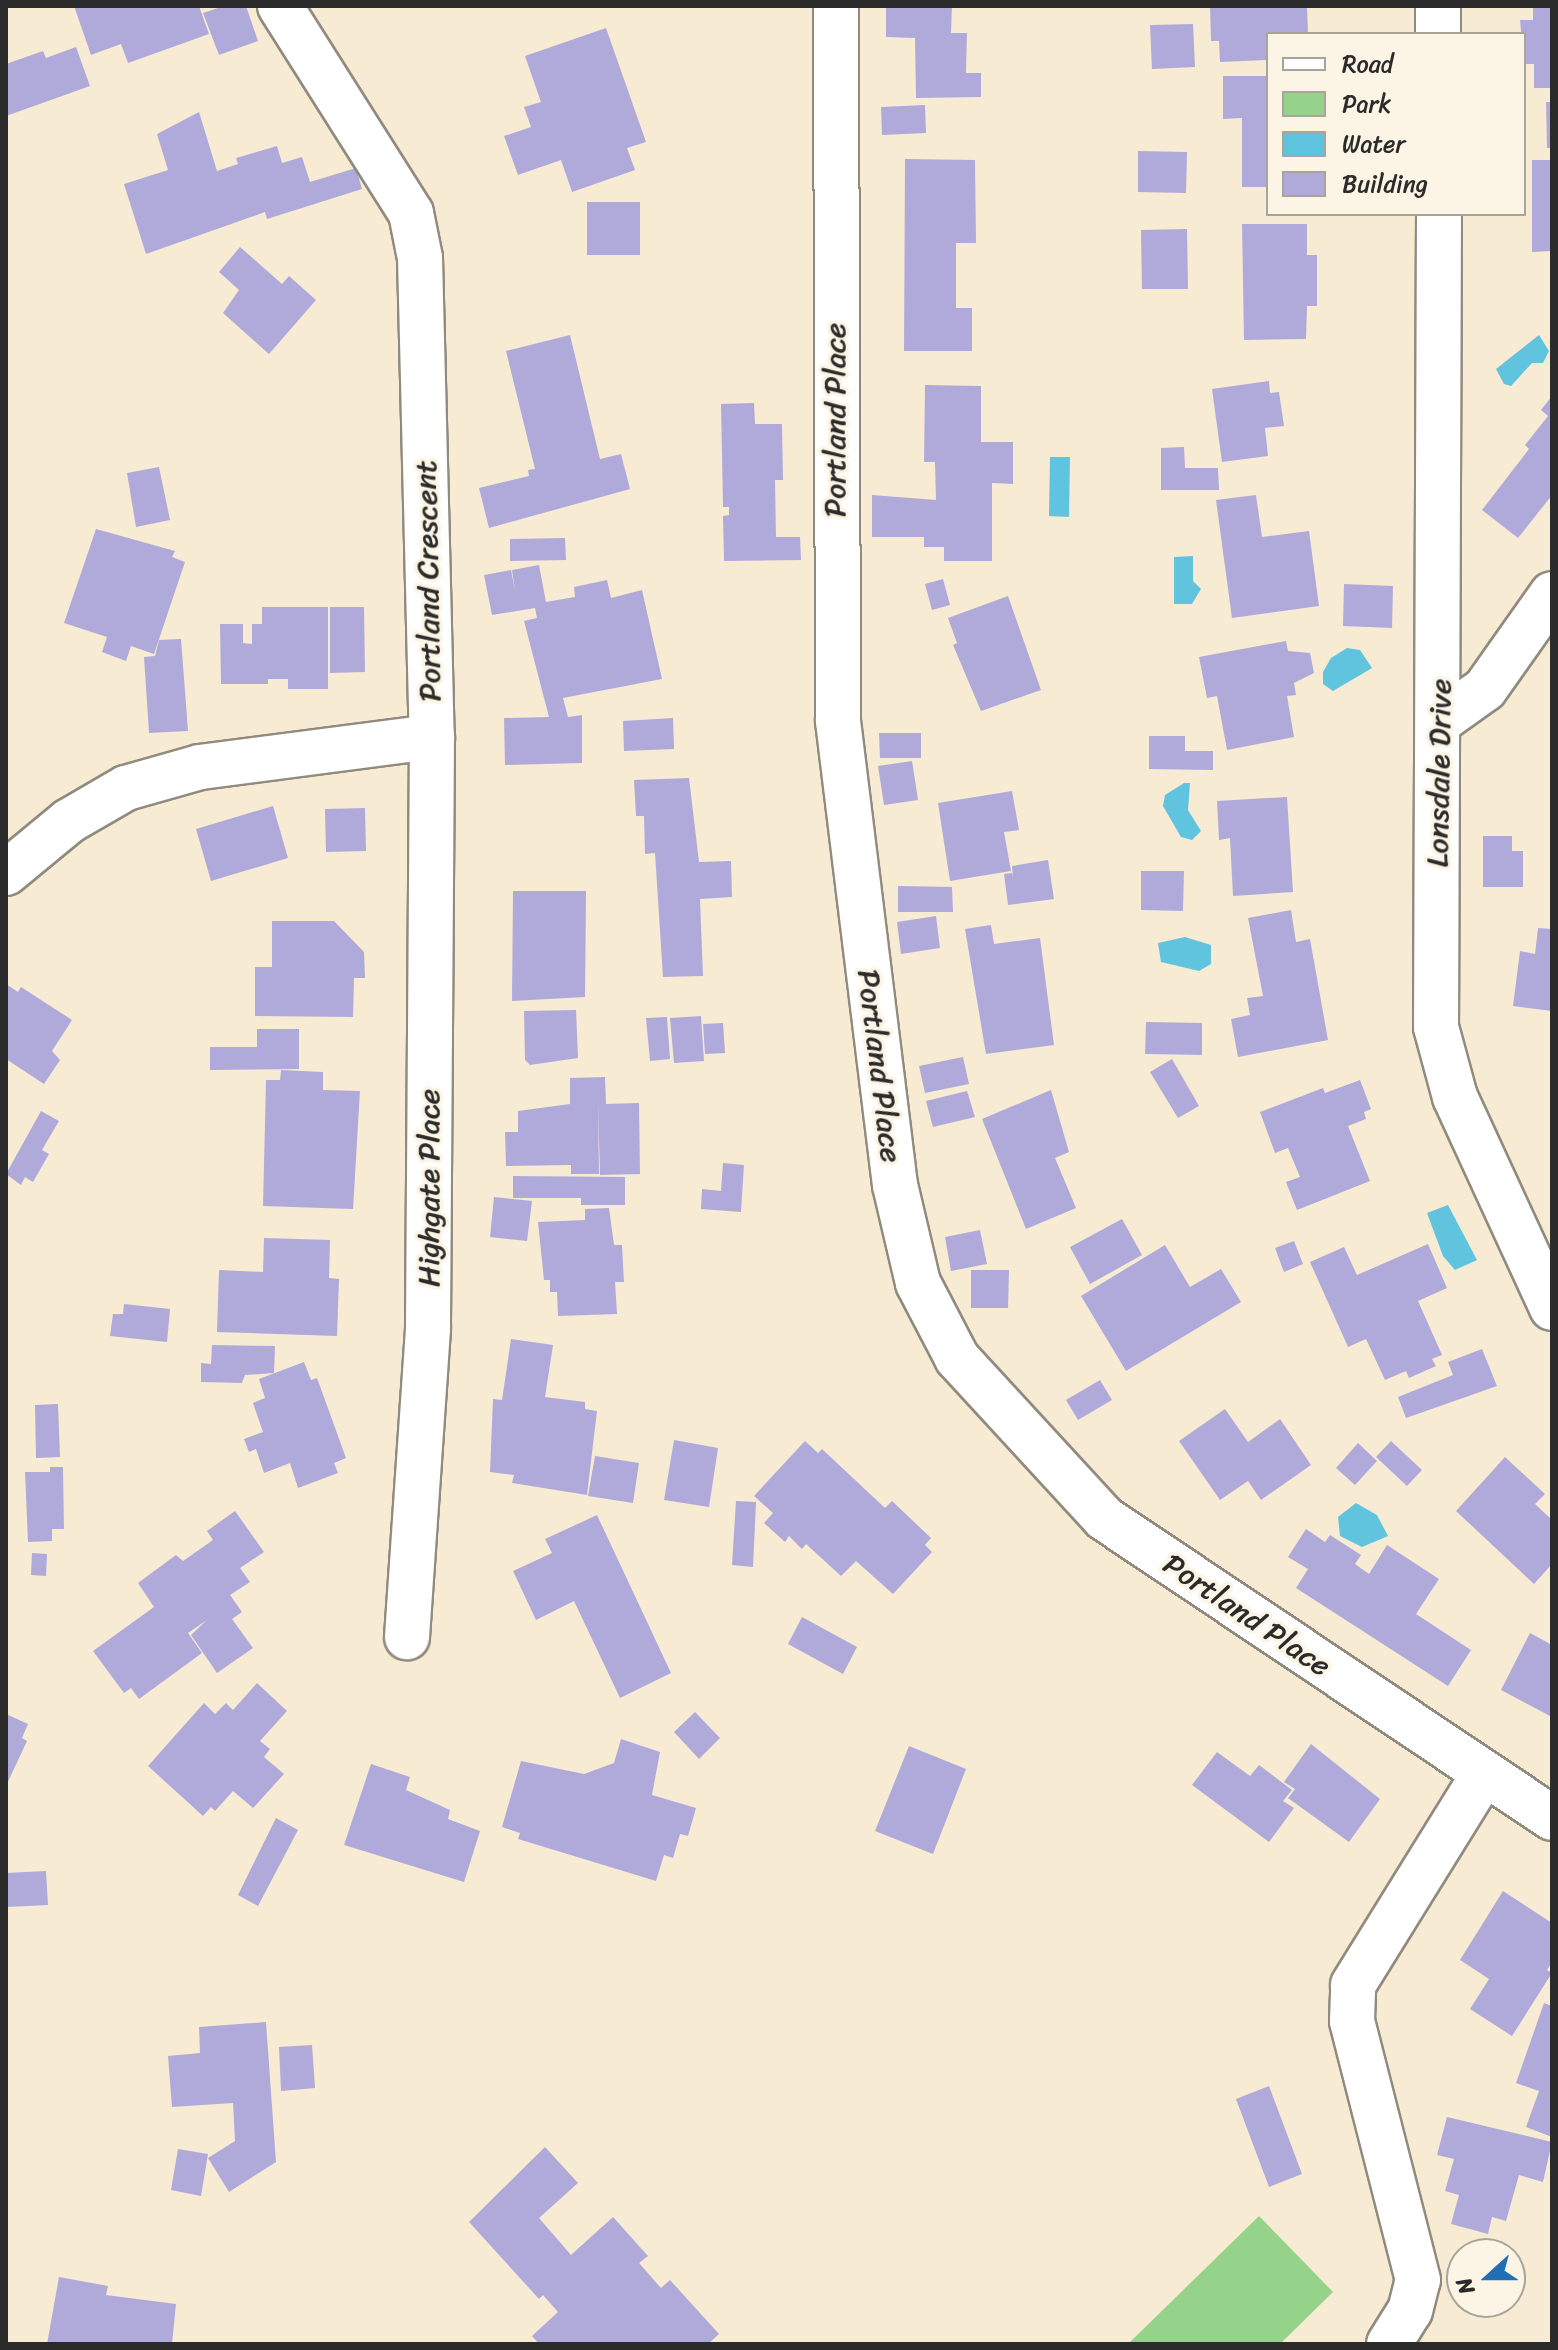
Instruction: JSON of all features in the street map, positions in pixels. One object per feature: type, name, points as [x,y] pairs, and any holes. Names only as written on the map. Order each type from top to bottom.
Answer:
[{"type":"street","name":"Portland Crescent","points":[[6,873],[69,821],[126,788],[200,767],[432,737],[420,258],[411,213],[280,6]]},
{"type":"street","name":"Portland Place","points":[[836,6],[838,721],[895,1185],[918,1283],[957,1358],[1104,1518],[1483,1775],[1552,1818]]},
{"type":"street","points":[[1438,6],[1438,32]]},
{"type":"street","name":"Lonsdale Drive","points":[[1439,216],[1440,721],[1436,1027],[1455,1097],[1552,1308]]},
{"type":"street","points":[[1440,721],[1485,689],[1552,594]]},
{"type":"street","name":"Highgate Place","points":[[407,1637],[428,1329],[432,737]]},
{"type":"street","points":[[1389,2344],[1410,2311],[1418,2280],[1352,2021],[1353,1985],[1483,1775]]},
{"type":"green space","points":[[1259,2216],[1333,2292],[1280,2344],[1128,2344]]},
{"type":"water","points":[[1539,335],[1549,351],[1543,363],[1532,363],[1511,386],[1504,384],[1496,369]]},
{"type":"water","points":[[1050,457],[1070,457],[1069,517],[1049,516]]},
{"type":"water","points":[[1193,556],[1193,581],[1201,589],[1192,604],[1174,604],[1174,557]]},
{"type":"water","points":[[1347,648],[1360,650],[1372,668],[1333,691],[1323,684],[1323,672],[1331,658]]},
{"type":"water","points":[[1184,783],[1190,783],[1188,810],[1201,831],[1192,840],[1181,837],[1163,806],[1165,795]]},
{"type":"water","points":[[1185,937],[1211,945],[1211,964],[1199,971],[1161,962],[1158,943]]},
{"type":"water","points":[[1448,1205],[1477,1260],[1455,1270],[1443,1256],[1427,1213]]},
{"type":"water","points":[[1356,1503],[1377,1515],[1388,1536],[1362,1547],[1340,1536],[1338,1517]]},
{"type":"building","points":[[74,6],[199,6],[209,34],[128,63],[121,44],[91,55]]},
{"type":"building","points":[[224,6],[246,6],[258,41],[219,55],[203,13]]},
{"type":"building","points":[[886,6],[952,6],[951,33],[967,33],[966,73],[981,73],[981,97],[916,98],[915,38],[886,37]]},
{"type":"building","points":[[1210,6],[1307,6],[1308,32],[1266,32],[1266,60],[1220,62],[1219,41],[1211,41]]},
{"type":"building","points":[[1533,6],[1552,6],[1552,88],[1534,88],[1534,64],[1526,64],[1526,32],[1521,32],[1520,20],[1533,20]]},
{"type":"building","points":[[1193,24],[1195,67],[1152,69],[1150,25]]},
{"type":"building","points":[[606,28],[646,142],[627,148],[635,170],[572,192],[561,160],[518,175],[504,136],[531,127],[524,107],[541,102],[525,56]]},
{"type":"building","points":[[76,47],[90,86],[6,116],[6,64],[43,51],[46,58]]},
{"type":"building","points":[[1223,76],[1266,76],[1266,187],[1242,187],[1242,118],[1223,119]]},
{"type":"building","points":[[1546,102],[1552,102],[1552,148],[1547,148]]},
{"type":"building","points":[[925,105],[926,133],[882,135],[881,107]]},
{"type":"building","points":[[199,112],[217,171],[238,164],[236,158],[277,146],[282,163],[302,157],[310,182],[356,168],[362,189],[267,219],[265,212],[146,254],[124,184],[168,170],[157,134]]},
{"type":"building","points":[[1138,151],[1187,152],[1186,193],[1138,192]]},
{"type":"building","points":[[905,159],[975,160],[976,243],[956,243],[956,308],[972,308],[972,351],[904,351]]},
{"type":"building","points":[[1532,160],[1552,160],[1552,251],[1532,252]]},
{"type":"building","points":[[587,202],[640,202],[640,255],[587,255]]},
{"type":"building","points":[[1242,224],[1307,224],[1307,255],[1317,255],[1317,306],[1307,306],[1306,339],[1244,340]]},
{"type":"building","points":[[1187,229],[1188,289],[1142,289],[1141,230]]},
{"type":"building","points":[[240,247],[282,284],[289,276],[316,300],[269,354],[223,313],[239,290],[219,272]]},
{"type":"building","points":[[570,335],[600,459],[621,454],[630,489],[489,528],[479,488],[529,476],[528,470],[535,469],[506,351]]},
{"type":"building","points":[[1269,381],[1270,393],[1279,392],[1284,426],[1265,428],[1268,456],[1222,462],[1212,389]]},
{"type":"building","points":[[925,385],[981,386],[981,442],[1013,442],[1013,484],[992,483],[992,561],[944,561],[944,547],[924,547],[924,537],[872,537],[872,495],[936,500],[935,462],[924,462]]},
{"type":"building","points":[[1552,396],[1552,495],[1518,538],[1482,510],[1529,449],[1525,445],[1548,416],[1541,410]]},
{"type":"building","points":[[754,403],[755,424],[782,424],[783,480],[775,480],[776,537],[800,537],[801,560],[724,561],[723,516],[729,515],[729,507],[723,507],[721,404]]},
{"type":"building","points":[[1184,447],[1185,468],[1218,468],[1219,490],[1161,490],[1161,448]]},
{"type":"building","points":[[159,467],[170,520],[136,527],[127,473]]},
{"type":"building","points":[[1256,495],[1262,537],[1309,531],[1319,606],[1232,618],[1216,500]]},
{"type":"building","points":[[96,529],[175,551],[172,557],[185,562],[154,654],[131,646],[126,661],[102,652],[107,637],[64,623]]},
{"type":"building","points":[[565,538],[566,560],[510,561],[510,539]]},
{"type":"building","points":[[539,565],[546,602],[575,597],[574,587],[607,580],[611,598],[642,590],[662,679],[563,698],[568,717],[582,715],[582,763],[505,765],[504,718],[549,717],[524,621],[537,618],[535,608],[492,615],[484,575],[511,570],[515,591],[512,570]]},
{"type":"building","points":[[943,579],[950,605],[932,610],[925,584]]},
{"type":"building","points":[[1344,584],[1393,586],[1392,628],[1343,626]]},
{"type":"building","points":[[1008,596],[1041,690],[981,711],[953,645],[957,643],[948,618]]},
{"type":"building","points":[[262,607],[328,607],[328,689],[288,689],[288,679],[268,679],[268,684],[221,684],[220,624],[243,624],[243,643],[252,644],[252,624],[262,624]]},
{"type":"building","points":[[330,607],[364,607],[365,672],[330,673]]},
{"type":"building","points":[[181,639],[188,731],[149,733],[144,657],[155,656],[159,640]]},
{"type":"building","points":[[1286,641],[1288,651],[1310,653],[1314,673],[1294,683],[1296,695],[1287,696],[1294,737],[1227,750],[1217,696],[1207,698],[1199,657]]},
{"type":"building","points":[[673,718],[674,749],[624,751],[623,721]]},
{"type":"building","points":[[879,733],[921,733],[921,758],[880,758]]},
{"type":"building","points":[[1149,736],[1185,736],[1185,751],[1213,751],[1213,770],[1149,769]]},
{"type":"building","points":[[912,761],[918,800],[884,805],[878,766]]},
{"type":"building","points":[[689,778],[699,862],[731,861],[732,897],[700,899],[703,976],[663,977],[655,853],[645,854],[644,816],[636,816],[634,780]]},
{"type":"building","points":[[1012,791],[1019,830],[1004,832],[1011,871],[950,881],[938,803]]},
{"type":"building","points":[[1287,797],[1293,892],[1233,896],[1230,838],[1219,840],[1217,801]]},
{"type":"building","points":[[273,806],[288,858],[211,881],[196,829]]},
{"type":"building","points":[[365,808],[366,851],[326,852],[325,809]]},
{"type":"building","points":[[1483,836],[1512,836],[1512,851],[1523,851],[1523,887],[1483,887]]},
{"type":"building","points":[[1048,860],[1054,899],[1008,905],[1004,874],[1012,873],[1013,878],[1012,866]]},
{"type":"building","points":[[1141,871],[1184,871],[1183,911],[1141,910]]},
{"type":"building","points":[[898,886],[952,887],[953,912],[898,912]]},
{"type":"building","points":[[513,891],[586,891],[585,997],[512,1001]]},
{"type":"building","points":[[1291,910],[1296,942],[1310,939],[1328,1040],[1238,1057],[1231,1019],[1250,1015],[1247,998],[1263,996],[1248,918]]},
{"type":"building","points":[[936,916],[940,948],[901,954],[897,922]]},
{"type":"building","points":[[272,921],[334,921],[364,952],[365,978],[354,978],[353,1017],[255,1016],[255,967],[272,967]]},
{"type":"building","points":[[991,925],[994,944],[1040,938],[1054,1045],[986,1054],[965,929]]},
{"type":"building","points":[[1538,928],[1552,929],[1552,1011],[1513,1006],[1520,951],[1535,954]]},
{"type":"building","points":[[6,984],[18,992],[21,987],[72,1020],[52,1051],[60,1060],[44,1084],[6,1059]]},
{"type":"building","points":[[576,1010],[578,1058],[530,1065],[525,1060],[524,1011]]},
{"type":"building","points":[[701,1016],[704,1061],[674,1063],[670,1018]]},
{"type":"building","points":[[667,1017],[670,1059],[650,1061],[646,1018]]},
{"type":"building","points":[[1146,1022],[1202,1023],[1202,1055],[1145,1054]]},
{"type":"building","points":[[723,1023],[725,1053],[705,1054],[703,1024]]},
{"type":"building","points":[[257,1029],[299,1029],[299,1069],[210,1070],[210,1047],[257,1047]]},
{"type":"building","points":[[963,1057],[969,1084],[925,1093],[919,1066]]},
{"type":"building","points":[[1172,1059],[1199,1106],[1178,1118],[1150,1072]]},
{"type":"building","points":[[281,1070],[323,1072],[323,1090],[360,1091],[353,1209],[263,1206],[266,1080],[280,1080]]},
{"type":"building","points":[[605,1077],[606,1104],[639,1103],[640,1174],[600,1175],[598,1103],[599,1174],[571,1174],[571,1165],[506,1166],[505,1132],[518,1132],[518,1111],[570,1104],[570,1078]]},
{"type":"building","points":[[1360,1080],[1371,1109],[1364,1112],[1366,1119],[1348,1126],[1370,1181],[1297,1210],[1286,1182],[1300,1177],[1288,1148],[1275,1153],[1260,1112],[1323,1088],[1325,1093]]},
{"type":"building","points":[[1051,1090],[1069,1152],[1055,1158],[1076,1208],[1026,1229],[982,1119]]},
{"type":"building","points":[[967,1091],[975,1117],[933,1127],[926,1101]]},
{"type":"building","points":[[41,1111],[59,1121],[42,1150],[49,1154],[33,1182],[25,1177],[21,1185],[6,1174]]},
{"type":"building","points":[[723,1163],[744,1165],[741,1212],[701,1209],[702,1189],[721,1191]]},
{"type":"building","points":[[513,1176],[625,1177],[625,1205],[581,1205],[581,1198],[513,1198]]},
{"type":"building","points":[[494,1197],[532,1201],[527,1241],[490,1237]]},
{"type":"building","points":[[609,1208],[614,1245],[622,1245],[624,1282],[615,1282],[617,1314],[558,1316],[557,1292],[550,1292],[550,1280],[544,1280],[538,1222],[585,1220],[585,1209]]},
{"type":"building","points":[[1122,1219],[1142,1255],[1090,1284],[1070,1247]]},
{"type":"building","points":[[980,1230],[987,1264],[951,1271],[945,1237]]},
{"type":"building","points":[[264,1238],[330,1240],[329,1278],[339,1279],[337,1336],[217,1332],[219,1270],[263,1272]]},
{"type":"building","points":[[1294,1241],[1303,1264],[1284,1272],[1275,1248]]},
{"type":"building","points":[[1428,1244],[1447,1288],[1418,1301],[1442,1355],[1432,1359],[1436,1366],[1409,1378],[1406,1371],[1385,1380],[1366,1339],[1348,1347],[1310,1262],[1344,1247],[1357,1275]]},
{"type":"building","points":[[1165,1245],[1190,1287],[1221,1269],[1241,1302],[1126,1371],[1081,1296]]},
{"type":"building","points":[[971,1270],[1009,1270],[1008,1308],[971,1308]]},
{"type":"building","points":[[124,1304],[170,1309],[167,1342],[110,1336],[113,1314],[123,1314]]},
{"type":"building","points":[[511,1339],[553,1345],[545,1397],[585,1402],[585,1409],[597,1411],[587,1495],[512,1483],[514,1475],[490,1472],[493,1399],[502,1400]]},
{"type":"building","points":[[212,1345],[275,1346],[274,1373],[245,1375],[242,1383],[201,1382],[201,1363],[211,1364]]},
{"type":"building","points":[[1482,1349],[1497,1386],[1406,1418],[1398,1397],[1453,1375],[1448,1362]]},
{"type":"building","points":[[304,1362],[311,1380],[317,1378],[346,1458],[334,1463],[338,1473],[298,1488],[290,1463],[264,1473],[256,1449],[249,1452],[244,1439],[263,1432],[253,1403],[265,1398],[259,1379]]},
{"type":"building","points":[[1100,1380],[1112,1400],[1078,1420],[1066,1400]]},
{"type":"building","points":[[58,1404],[60,1457],[36,1458],[35,1405]]},
{"type":"building","points":[[1225,1409],[1248,1442],[1280,1419],[1311,1465],[1261,1500],[1248,1481],[1220,1500],[1179,1441]]},
{"type":"building","points":[[674,1440],[718,1448],[709,1507],[664,1500]]},
{"type":"building","points":[[805,1441],[818,1453],[822,1449],[885,1508],[892,1501],[931,1538],[925,1545],[932,1552],[893,1594],[856,1561],[841,1576],[806,1544],[802,1549],[789,1536],[785,1542],[764,1523],[773,1513],[754,1496]]},
{"type":"building","points":[[1391,1441],[1422,1470],[1407,1486],[1376,1457]]},
{"type":"building","points":[[1358,1443],[1377,1461],[1355,1485],[1336,1468]]},
{"type":"building","points":[[595,1456],[639,1463],[633,1503],[588,1496]]},
{"type":"building","points":[[1505,1457],[1545,1494],[1535,1504],[1552,1520],[1552,1564],[1534,1584],[1456,1511]]},
{"type":"building","points":[[50,1467],[63,1467],[64,1529],[52,1529],[52,1541],[28,1542],[25,1472],[50,1472]]},
{"type":"building","points":[[736,1501],[756,1502],[753,1567],[732,1565]]},
{"type":"building","points":[[235,1511],[264,1552],[240,1568],[250,1582],[230,1595],[242,1612],[232,1619],[253,1648],[217,1673],[191,1635],[207,1620],[188,1633],[202,1653],[139,1699],[131,1688],[124,1693],[93,1651],[154,1607],[138,1583],[176,1555],[183,1561],[213,1540],[207,1531]]},
{"type":"building","points":[[597,1515],[671,1673],[620,1698],[574,1601],[536,1620],[513,1571],[552,1553],[545,1539]]},
{"type":"building","points":[[1306,1529],[1325,1542],[1330,1535],[1361,1555],[1355,1564],[1369,1574],[1387,1545],[1439,1579],[1416,1614],[1471,1650],[1448,1686],[1296,1588],[1308,1569],[1288,1557]]},
{"type":"building","points":[[32,1553],[47,1554],[46,1576],[31,1575]]},
{"type":"building","points":[[802,1617],[857,1647],[843,1674],[788,1644]]},
{"type":"building","points":[[1530,1633],[1552,1645],[1552,1717],[1501,1690]]},
{"type":"building","points":[[257,1683],[287,1711],[260,1741],[270,1749],[264,1757],[284,1774],[253,1808],[233,1791],[215,1811],[211,1807],[203,1816],[148,1766],[204,1703],[215,1714],[226,1703],[233,1710]]},
{"type":"building","points":[[695,1712],[720,1738],[699,1759],[674,1732]]},
{"type":"building","points":[[6,1714],[28,1724],[22,1738],[27,1741],[6,1786]]},
{"type":"building","points":[[621,1739],[660,1752],[652,1795],[696,1808],[688,1836],[680,1834],[673,1858],[664,1855],[656,1881],[518,1839],[520,1833],[502,1827],[521,1761],[584,1774],[614,1763]]},
{"type":"building","points":[[1311,1744],[1380,1799],[1349,1842],[1288,1798],[1295,1789],[1284,1782]]},
{"type":"building","points":[[909,1746],[966,1769],[933,1854],[875,1831]]},
{"type":"building","points":[[1217,1752],[1250,1776],[1259,1765],[1292,1790],[1283,1801],[1294,1808],[1269,1842],[1192,1785]]},
{"type":"building","points":[[371,1764],[410,1777],[406,1790],[450,1810],[448,1819],[480,1831],[464,1882],[344,1845]]},
{"type":"building","points":[[276,1818],[298,1830],[258,1906],[238,1895]]},
{"type":"building","points":[[46,1871],[48,1905],[6,1907],[6,1873]]},
{"type":"building","points":[[1503,1891],[1552,1923],[1552,1962],[1547,1970],[1552,1973],[1512,2036],[1470,2009],[1489,1979],[1460,1960]]},
{"type":"building","points":[[1544,2003],[1552,2006],[1552,2137],[1526,2127],[1539,2091],[1516,2083]]},
{"type":"building","points":[[266,2022],[276,2162],[229,2192],[208,2158],[235,2141],[233,2103],[172,2107],[168,2056],[200,2053],[199,2027]]},
{"type":"building","points":[[312,2045],[315,2088],[281,2091],[279,2047]]},
{"type":"building","points":[[1269,2086],[1302,2174],[1269,2187],[1236,2099]]},
{"type":"building","points":[[1447,2117],[1552,2142],[1543,2182],[1519,2175],[1506,2221],[1492,2217],[1488,2234],[1451,2224],[1459,2195],[1445,2191],[1454,2159],[1437,2155]]},
{"type":"building","points":[[545,2147],[578,2183],[539,2218],[571,2255],[613,2217],[648,2256],[639,2263],[661,2288],[670,2280],[719,2334],[708,2344],[539,2344],[532,2336],[558,2312],[543,2295],[539,2299],[469,2222]]},
{"type":"building","points":[[178,2149],[208,2154],[201,2196],[171,2190]]},
{"type":"building","points":[[59,2277],[108,2286],[106,2295],[176,2304],[172,2344],[47,2344]]}]
